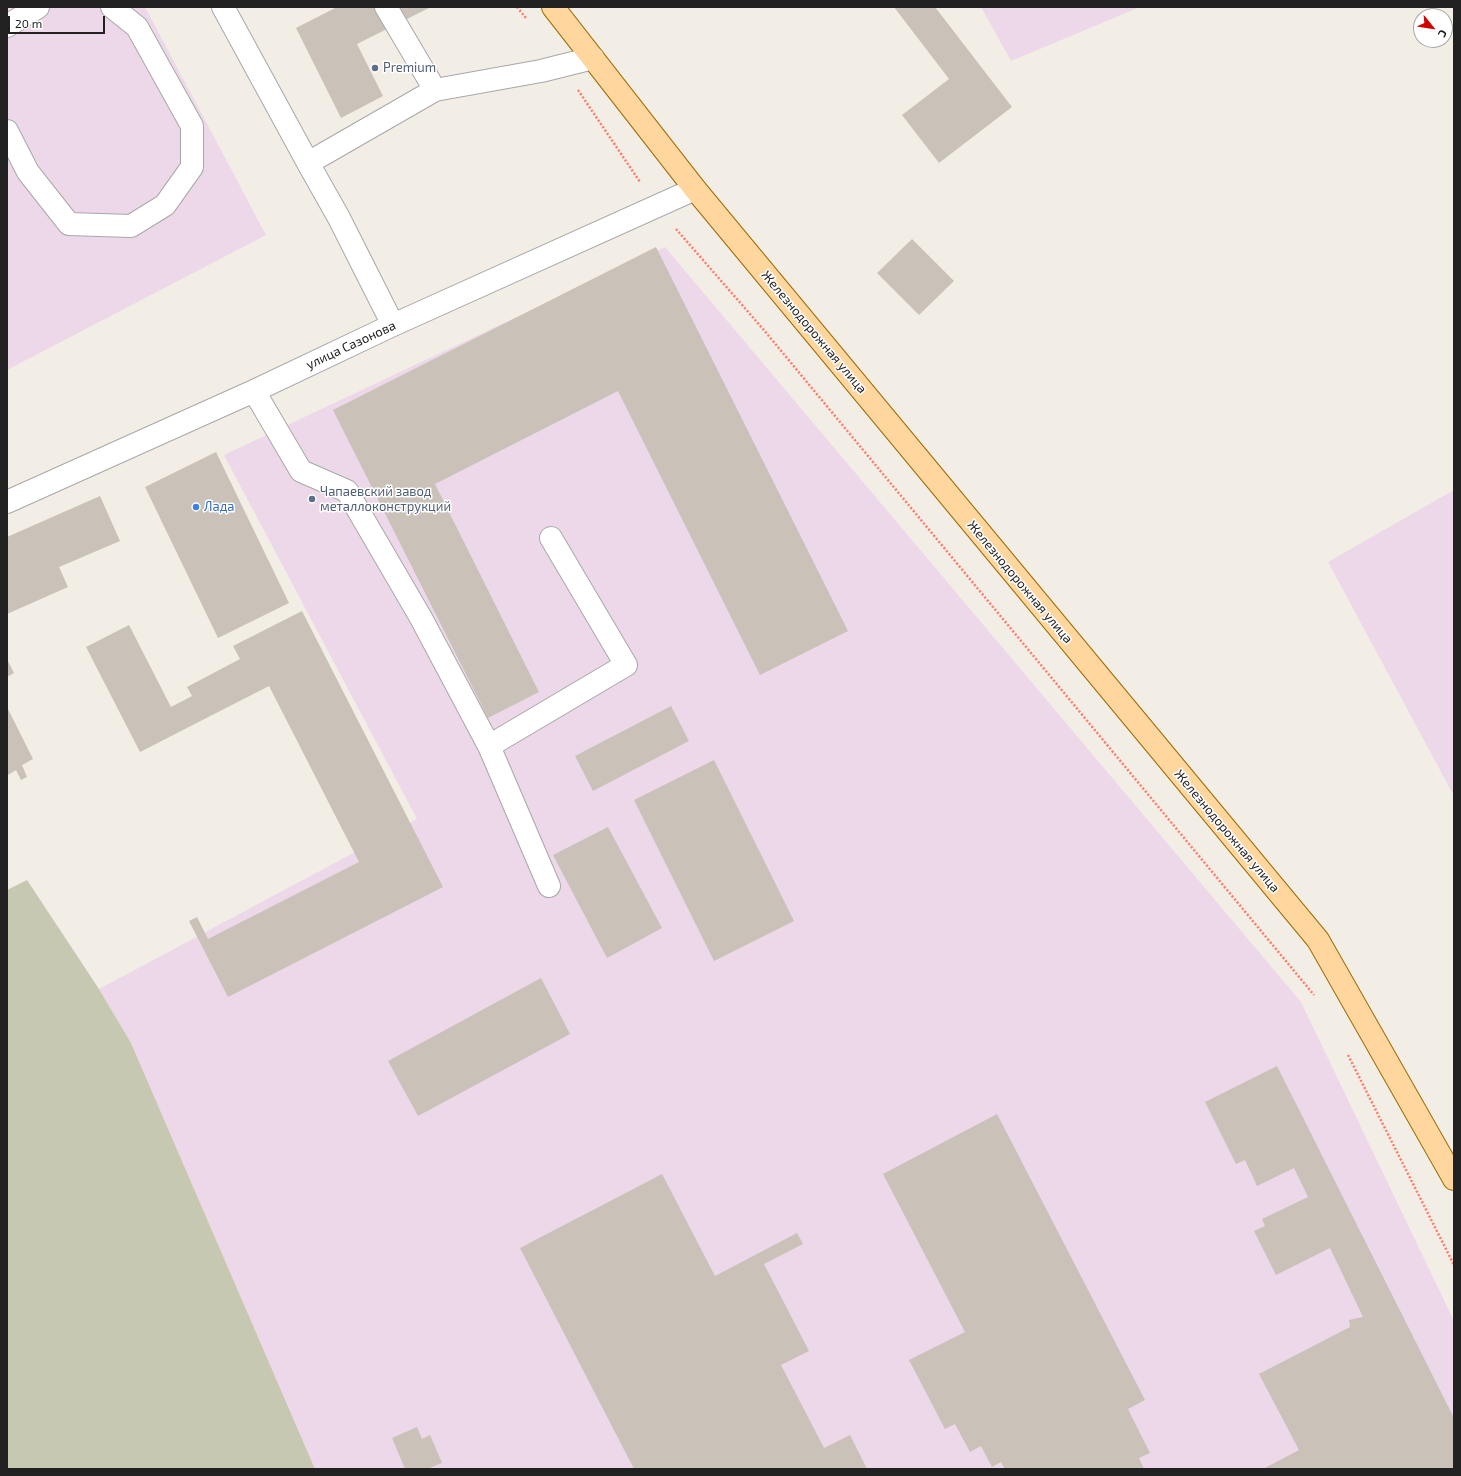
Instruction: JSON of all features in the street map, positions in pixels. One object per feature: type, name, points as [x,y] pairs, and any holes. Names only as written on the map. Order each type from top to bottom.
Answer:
[{"type":"main road","name":"Железнодорожная улица","points":[[553,7],[695,189],[1318,940],[1454,1179]]},
{"type":"street","points":[[7,26],[38,7]]},
{"type":"street","points":[[7,131],[28,172],[69,224],[131,226],[165,205],[192,167],[192,126],[137,27],[112,7]]},
{"type":"street","points":[[224,7],[339,218],[393,326]]},
{"type":"street","points":[[386,7],[435,90]]},
{"type":"street","points":[[308,163],[435,90],[541,71],[592,58]]},
{"type":"street","name":"улица Сазонова","points":[[7,502],[254,391],[393,326],[695,189]]},
{"type":"street","points":[[254,391],[301,471],[347,492],[421,618],[488,746],[549,886]]},
{"type":"street","points":[[488,746],[626,665],[551,538]]},
{"type":"path","points":[[517,7],[526,19]]},
{"type":"path","points":[[561,66],[657,206],[763,329],[1316,996]]},
{"type":"path","points":[[1347,1052],[1454,1265]]},
{"type":"shaded area","points":[[7,7],[145,7],[266,235],[7,370]]},
{"type":"shaded area","points":[[981,7],[1140,7],[1011,61]]},
{"type":"shaded area","points":[[665,247],[1301,1002],[1454,1321],[1454,1469],[315,1469],[131,1043],[99,989],[417,819],[224,455]]},
{"type":"shaded area","points":[[1454,490],[1454,796],[1328,562]]},
{"type":"shaded area","points":[[27,880],[99,989],[131,1043],[315,1469],[7,1469],[7,890]]},
{"type":"building","points":[[337,7],[431,7],[357,44],[383,96],[341,118],[296,28]]},
{"type":"building","points":[[894,7],[935,7],[1012,107],[939,163],[902,115],[949,79]]},
{"type":"building","points":[[912,239],[954,281],[919,315],[877,273]]},
{"type":"building","points":[[656,247],[848,631],[760,675],[618,391],[435,484],[539,692],[488,718],[333,410]]},
{"type":"building","points":[[216,452],[289,603],[218,638],[145,487]]},
{"type":"building","points":[[100,496],[120,541],[59,567],[68,587],[7,614],[7,537]]},
{"type":"building","points":[[302,611],[443,887],[228,997],[189,921],[197,917],[208,939],[359,862],[269,686],[140,752],[86,647],[129,625],[171,707],[192,696],[187,687],[240,659],[233,646]]},
{"type":"building","points":[[7,659],[14,673],[7,677]]},
{"type":"building","points":[[671,706],[689,741],[593,791],[575,756]]},
{"type":"building","points":[[7,707],[33,759],[22,765],[27,777],[21,780],[16,770],[8,775],[7,774]]},
{"type":"building","points":[[714,760],[794,921],[714,961],[634,800]]},
{"type":"building","points":[[608,827],[662,928],[607,958],[553,855]]},
{"type":"building","points":[[541,978],[570,1034],[418,1116],[388,1061]]},
{"type":"building","points":[[1277,1066],[1454,1418],[1454,1469],[1263,1469],[1299,1450],[1259,1374],[1350,1327],[1349,1320],[1363,1317],[1330,1248],[1276,1275],[1254,1231],[1265,1226],[1262,1219],[1308,1197],[1294,1168],[1257,1186],[1245,1160],[1236,1164],[1205,1102]]},
{"type":"building","points":[[997,1114],[1145,1400],[1128,1409],[1150,1453],[1139,1458],[1144,1469],[1005,1469],[1001,1462],[992,1467],[981,1446],[970,1452],[955,1424],[945,1429],[909,1360],[965,1332],[883,1174]]},
{"type":"building","points":[[662,1174],[715,1276],[797,1233],[803,1244],[764,1264],[809,1351],[781,1365],[824,1448],[850,1435],[867,1469],[634,1469],[520,1248]]},
{"type":"building","points":[[417,1427],[422,1439],[430,1435],[442,1463],[427,1469],[405,1469],[392,1438]]},
{"type":"place","name":"Premium","points":[[375,68]]},
{"type":"place","name":"Чапаевский завод металлоконструкций","points":[[312,499]]},
{"type":"place","name":"Лада","points":[[196,507]]}]
